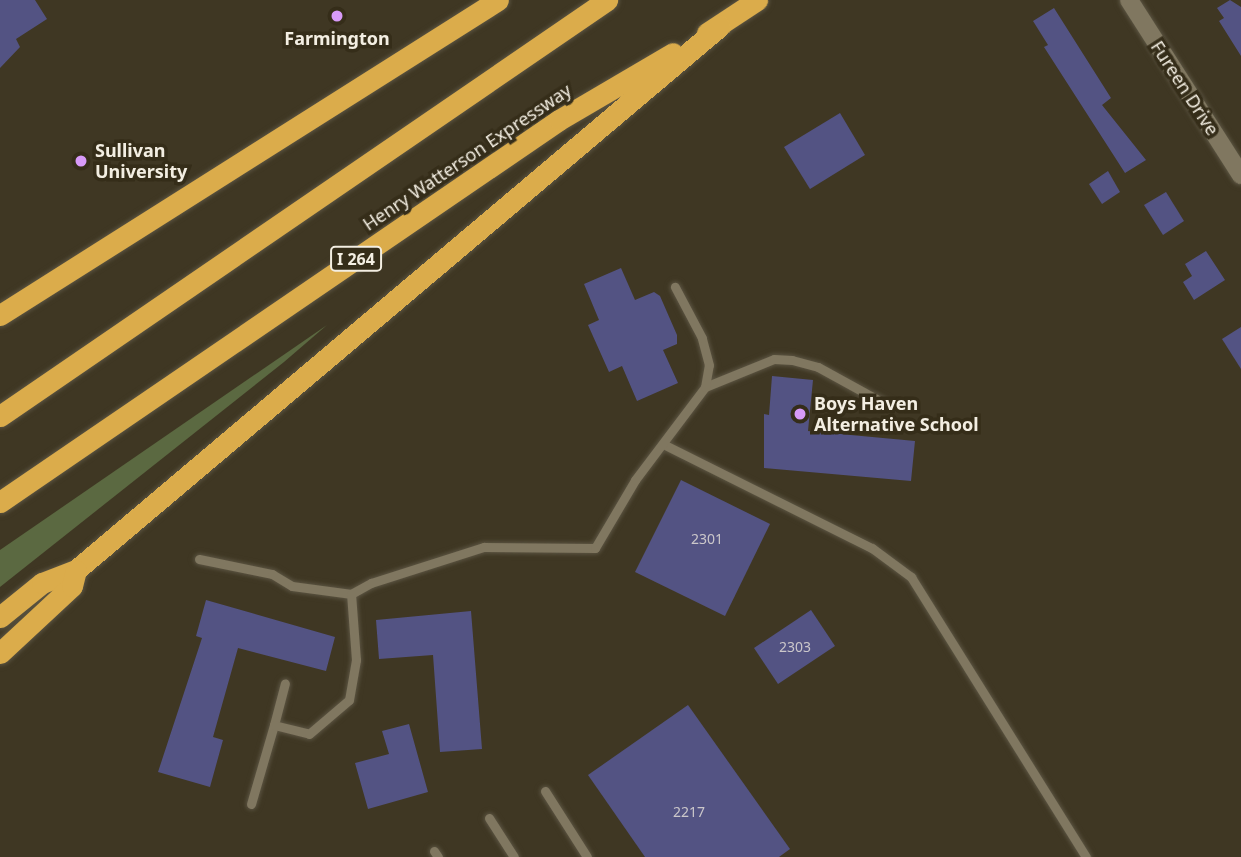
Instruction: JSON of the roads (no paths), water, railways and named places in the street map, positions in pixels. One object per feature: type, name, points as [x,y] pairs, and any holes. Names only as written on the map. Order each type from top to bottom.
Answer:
[{"type":"highway","points":[[0,315],[498,0]]},
{"type":"highway","points":[[0,416],[607,0]]},
{"type":"highway","name":"Henry Watterson Expressway","points":[[0,502],[559,120],[720,26],[757,0]]},
{"type":"highway","points":[[0,617],[42,583],[76,570],[720,26]]},
{"type":"highway","points":[[0,653],[72,586],[76,570]]},
{"type":"street","name":"Fureen Drive","points":[[1129,0],[1241,175]]},
{"type":"lane","points":[[199,559],[272,574],[292,586],[351,594],[371,583],[484,547],[595,548],[663,444],[705,387],[709,365],[702,338],[675,287]]},
{"type":"lane","points":[[705,387],[774,359],[792,360],[818,367],[889,406]]},
{"type":"lane","points":[[663,444],[898,564],[920,589],[1086,857]]},
{"type":"lane","points":[[274,725],[309,734],[349,700],[356,660],[351,594]]},
{"type":"lane","points":[[251,804],[285,683]]},
{"type":"lane","points":[[545,791],[587,857]]},
{"type":"lane","points":[[489,818],[514,857]]},
{"type":"place","name":"Farmington","points":[[337,16]]},
{"type":"place","name":"Sullivan University","points":[[81,161]]},
{"type":"place","name":"Boys Haven Alternative School","points":[[800,414]]}]
